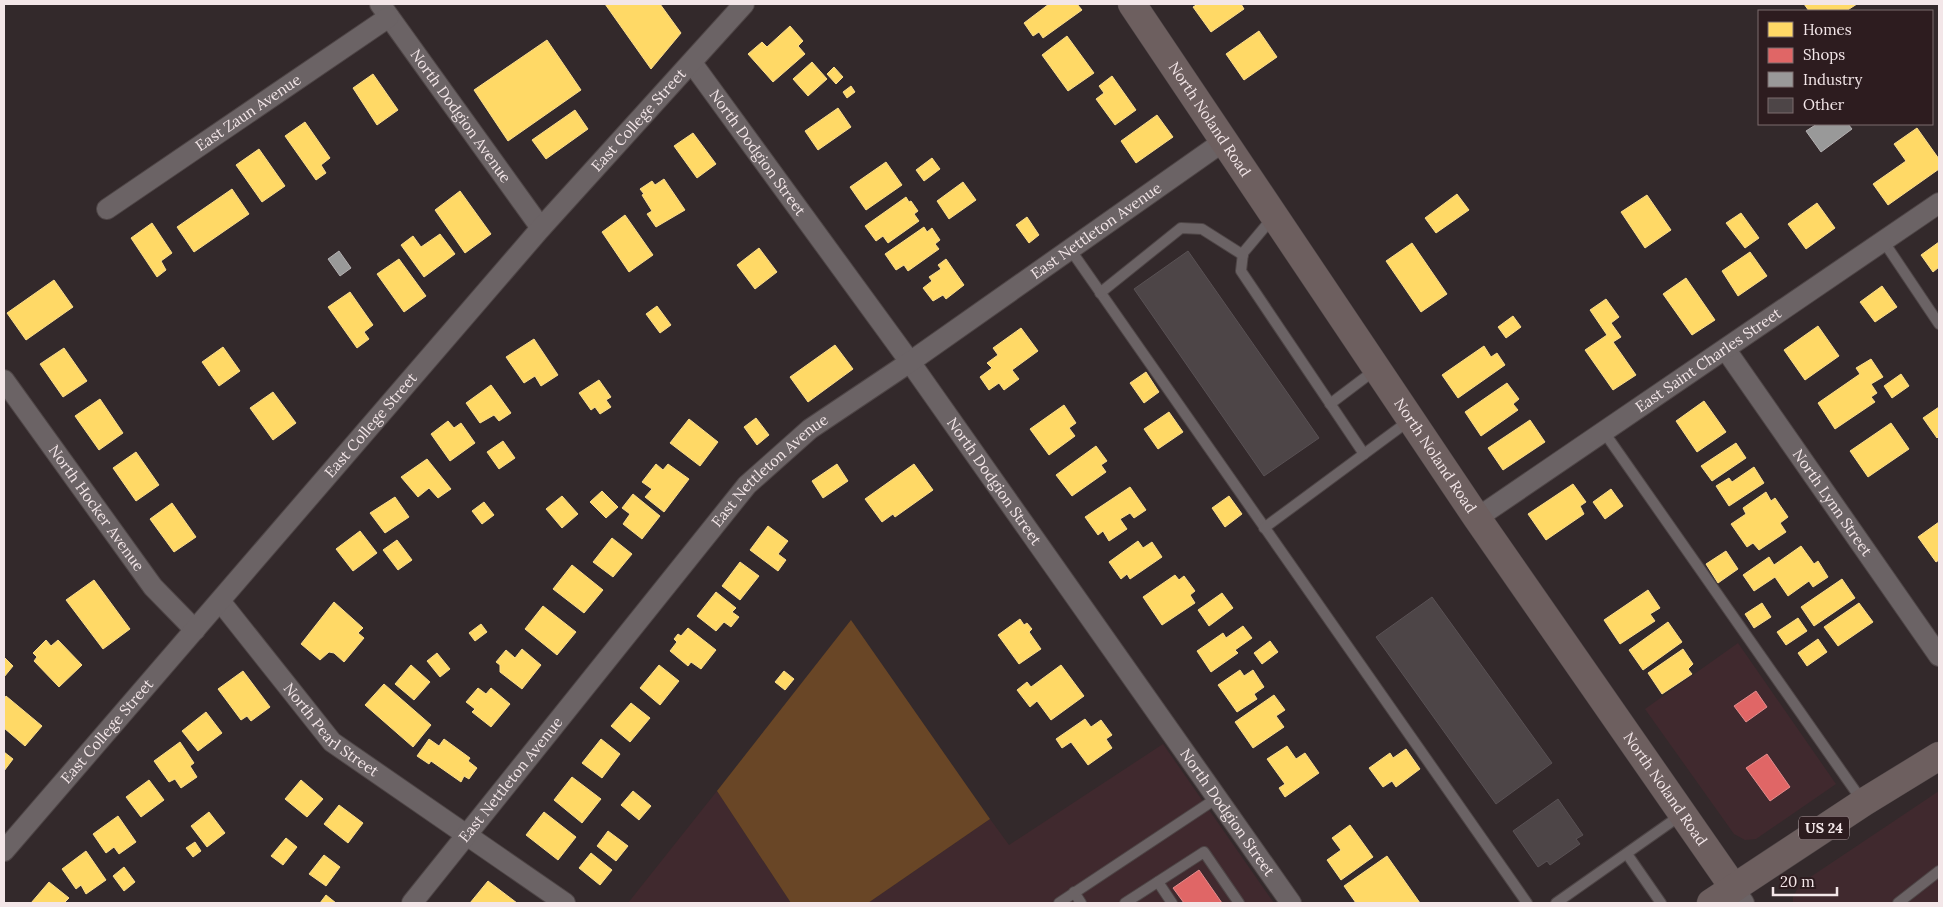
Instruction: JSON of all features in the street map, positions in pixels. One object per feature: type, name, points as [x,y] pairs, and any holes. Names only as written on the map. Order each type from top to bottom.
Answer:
[{"type":"main road","name":"North Noland Road","points":[[1132,4],[1477,518],[1739,896]]},
{"type":"main road","name":"US 24","points":[[1711,903],[1739,896],[1864,802],[1939,756]]},
{"type":"street","name":"East College Street","points":[[4,851],[541,228],[744,4]]},
{"type":"street","name":"East Zaun Avenue","points":[[107,209],[385,10]]},
{"type":"street","name":"North Dodgion Avenue","points":[[385,10],[541,228]]},
{"type":"street","name":"North Dodgion Street","points":[[692,63],[910,362],[1291,903]]},
{"type":"street","name":"East Nettleton Avenue","points":[[412,903],[747,485],[810,429],[910,362],[1224,141]]},
{"type":"street","name":"East Saint Charles Street","points":[[1477,518],[1939,203]]},
{"type":"street","name":"North Lynn Street","points":[[1726,350],[1939,656]]},
{"type":"street","name":"North Hocker Avenue","points":[[4,380],[153,588],[195,630]]},
{"type":"street","name":"North Pearl Street","points":[[220,601],[332,742],[565,903]]},
{"type":"lane","points":[[1274,216],[1243,255],[1241,271],[1364,454]]},
{"type":"lane","points":[[1100,293],[1182,228],[1202,229],[1243,255]]},
{"type":"lane","points":[[1884,242],[1939,324]]},
{"type":"lane","points":[[1070,249],[1527,903]]},
{"type":"lane","points":[[1330,404],[1377,369]]},
{"type":"lane","points":[[1264,528],[1411,420]]},
{"type":"lane","points":[[1604,432],[1864,802]]},
{"type":"lane","points":[[1059,903],[1217,798]]},
{"type":"lane","points":[[1561,902],[1682,815]]},
{"type":"lane","points":[[1125,903],[1204,852],[1239,903]]},
{"type":"lane","points":[[1626,854],[1661,903]]},
{"type":"lane","points":[[1898,903],[1939,871]]},
{"type":"lane","points":[[1158,882],[1172,903]]},
{"type":"lane","points":[[1074,892],[1081,903]]},
{"type":"shaded area","points":[[851,620],[990,819],[868,903],[791,903],[717,791]]},
{"type":"shaded area","points":[[1738,643],[1836,784],[1756,839],[1745,840],[1734,834],[1645,709]]},
{"type":"shaded area","points":[[1163,744],[1274,903],[868,903],[990,819],[1009,845]]},
{"type":"shaded area","points":[[717,791],[791,903],[628,903]]},
{"type":"shaded area","points":[[1939,791],[1939,903],[1793,903],[1793,897],[1800,884]]},
{"type":"building: Homes","points":[[605,4],[660,4],[681,33],[651,69]]},
{"type":"building: Homes","points":[[1049,4],[1077,4],[1082,10],[1043,38],[1039,32],[1033,36],[1024,23]]},
{"type":"building: Homes","points":[[1198,4],[1241,4],[1244,9],[1211,32],[1193,7]]},
{"type":"building: Homes","points":[[1804,4],[1857,4],[1848,10],[1808,10]]},
{"type":"building: Homes","points":[[790,26],[803,41],[798,46],[805,54],[773,82],[748,54],[762,42],[767,47]]},
{"type":"building: Homes","points":[[1259,31],[1277,57],[1244,80],[1226,54]]},
{"type":"building: Homes","points":[[1067,36],[1094,73],[1068,91],[1042,55]]},
{"type":"building: Homes","points":[[547,40],[581,90],[508,141],[474,90]]},
{"type":"building: Homes","points":[[812,62],[827,79],[808,96],[793,79]]},
{"type":"building: Homes","points":[[834,67],[843,77],[836,84],[827,74]]},
{"type":"building: Homes","points":[[373,74],[398,110],[377,125],[353,88]]},
{"type":"building: Homes","points":[[1112,76],[1136,110],[1115,125],[1096,99],[1104,93],[1099,86]]},
{"type":"building: Homes","points":[[851,86],[855,92],[847,98],[843,92]]},
{"type":"building: Homes","points":[[838,108],[851,127],[818,150],[805,131]]},
{"type":"building: Homes","points":[[575,110],[588,129],[546,159],[532,140]]},
{"type":"building: Homes","points":[[1157,115],[1173,137],[1136,163],[1121,141]]},
{"type":"building: Homes","points":[[305,122],[330,158],[321,165],[326,173],[316,180],[285,136]]},
{"type":"building: Homes","points":[[1917,128],[1939,159],[1939,169],[1888,205],[1873,184],[1906,161],[1894,144]]},
{"type":"building: Homes","points":[[693,133],[716,164],[697,178],[674,146]]},
{"type":"building: Homes","points":[[259,149],[285,186],[262,202],[236,165]]},
{"type":"building: Homes","points":[[932,158],[940,169],[924,181],[916,170]]},
{"type":"building: Homes","points":[[886,162],[902,185],[866,210],[850,187]]},
{"type":"building: Homes","points":[[664,179],[685,210],[656,227],[647,214],[652,211],[640,189],[652,181],[655,185]]},
{"type":"building: Homes","points":[[963,182],[976,200],[949,219],[937,201]]},
{"type":"building: Homes","points":[[232,189],[249,214],[194,252],[177,227]]},
{"type":"building: Homes","points":[[460,191],[491,234],[465,253],[435,210]]},
{"type":"building: Homes","points":[[1457,194],[1469,210],[1436,233],[1425,218]]},
{"type":"building: Homes","points":[[1647,195],[1671,230],[1645,248],[1621,212]]},
{"type":"building: Homes","points":[[906,197],[918,211],[914,214],[919,221],[888,243],[883,236],[876,241],[865,226]]},
{"type":"building: Homes","points":[[1817,203],[1835,228],[1806,249],[1788,224]]},
{"type":"building: Homes","points":[[1741,213],[1759,238],[1745,248],[1726,223]]},
{"type":"building: Homes","points":[[625,215],[653,255],[629,272],[602,232]]},
{"type":"building: Homes","points":[[1027,217],[1039,235],[1029,243],[1016,225]]},
{"type":"building: Homes","points":[[152,223],[172,253],[161,261],[166,270],[157,277],[131,238]]},
{"type":"building: Homes","points":[[924,227],[927,232],[932,228],[940,240],[935,244],[939,249],[908,271],[904,265],[896,270],[885,254]]},
{"type":"building: Homes","points":[[440,234],[455,254],[424,277],[401,245],[413,236],[421,247]]},
{"type":"building: Homes","points":[[1939,242],[1939,267],[1933,272],[1921,255]]},
{"type":"building: Homes","points":[[1412,243],[1447,294],[1421,312],[1386,261]]},
{"type":"building: Homes","points":[[759,248],[777,272],[755,289],[737,265]]},
{"type":"building: Homes","points":[[1750,252],[1767,276],[1738,296],[1722,271]]},
{"type":"building: Homes","points":[[399,259],[426,296],[404,312],[377,274]]},
{"type":"building: Homes","points":[[946,259],[964,285],[946,299],[943,295],[933,301],[923,288],[932,281],[929,277],[941,269],[938,265]]},
{"type":"building: Homes","points":[[1686,278],[1715,320],[1692,335],[1663,294]]},
{"type":"building: Homes","points":[[54,280],[73,307],[26,340],[7,313]]},
{"type":"building: Homes","points":[[1882,286],[1897,307],[1875,322],[1860,302]]},
{"type":"building: Homes","points":[[350,292],[373,325],[364,332],[369,339],[357,348],[328,307]]},
{"type":"building: Homes","points":[[1606,299],[1619,317],[1611,323],[1621,337],[1613,342],[1636,375],[1613,390],[1585,350],[1607,335],[1590,310]]},
{"type":"building: Homes","points":[[657,306],[671,325],[660,333],[646,314]]},
{"type":"building: Homes","points":[[1513,316],[1521,327],[1506,338],[1498,327]]},
{"type":"building: Homes","points":[[1818,326],[1839,356],[1805,380],[1784,350]]},
{"type":"building: Homes","points":[[1021,328],[1038,351],[1012,370],[1019,379],[1004,390],[999,383],[989,390],[980,377],[992,368],[987,363],[998,355],[993,348]]},
{"type":"building: Homes","points":[[534,339],[558,375],[541,386],[535,376],[524,383],[506,357]]},
{"type":"building: Homes","points":[[835,345],[853,369],[808,402],[790,377]]},
{"type":"building: Homes","points":[[1484,346],[1491,357],[1497,353],[1505,365],[1458,398],[1442,375]]},
{"type":"building: Homes","points":[[223,347],[240,371],[219,386],[202,362]]},
{"type":"building: Homes","points":[[64,348],[87,381],[63,397],[40,364]]},
{"type":"building: Homes","points":[[1871,359],[1883,377],[1871,384],[1877,393],[1871,397],[1875,402],[1835,429],[1818,403],[1860,374],[1856,368]]},
{"type":"building: Homes","points":[[1146,372],[1159,392],[1144,403],[1130,383]]},
{"type":"building: Homes","points":[[1901,374],[1909,386],[1892,398],[1884,386]]},
{"type":"building: Homes","points":[[599,380],[611,397],[606,400],[611,407],[600,414],[595,407],[591,410],[579,393]]},
{"type":"building: Homes","points":[[1507,383],[1519,399],[1513,404],[1518,410],[1481,436],[1465,412]]},
{"type":"building: Homes","points":[[491,385],[511,413],[499,421],[494,415],[480,423],[466,403]]},
{"type":"building: Homes","points":[[273,392],[296,423],[273,440],[250,408]]},
{"type":"building: Homes","points":[[100,399],[123,433],[99,450],[75,416]]},
{"type":"building: Homes","points":[[1704,401],[1726,432],[1697,452],[1676,421]]},
{"type":"building: Homes","points":[[1064,405],[1076,423],[1069,428],[1075,436],[1049,455],[1030,429]]},
{"type":"building: Homes","points":[[1939,407],[1939,436],[1937,438],[1923,418]]},
{"type":"building: Homes","points":[[1169,412],[1183,432],[1158,449],[1144,429]]},
{"type":"building: Homes","points":[[756,418],[769,435],[757,445],[744,427]]},
{"type":"building: Homes","points":[[689,419],[718,442],[700,466],[670,443]]},
{"type":"building: Homes","points":[[1530,420],[1545,442],[1503,470],[1488,448]]},
{"type":"building: Homes","points":[[448,421],[454,428],[461,423],[475,443],[450,461],[431,434]]},
{"type":"building: Homes","points":[[1891,423],[1909,449],[1868,477],[1850,451]]},
{"type":"building: Homes","points":[[503,441],[515,458],[499,469],[487,452]]},
{"type":"building: Homes","points":[[1736,443],[1746,458],[1712,481],[1701,466]]},
{"type":"building: Homes","points":[[1096,446],[1107,461],[1101,465],[1106,472],[1072,496],[1056,475]]},
{"type":"building: Homes","points":[[136,452],[159,485],[136,501],[113,468]]},
{"type":"building: Homes","points":[[427,459],[451,489],[438,498],[429,488],[418,497],[401,477]]},
{"type":"building: Homes","points":[[656,464],[663,470],[668,464],[689,479],[664,512],[645,497],[652,489],[642,482]]},
{"type":"building: Homes","points":[[837,464],[848,481],[823,498],[812,481]]},
{"type":"building: Homes","points":[[914,464],[933,490],[895,517],[893,514],[882,522],[865,499]]},
{"type":"building: Homes","points":[[1754,467],[1764,483],[1729,506],[1716,486],[1729,478],[1732,482]]},
{"type":"building: Homes","points":[[1573,484],[1586,502],[1580,506],[1584,514],[1546,540],[1528,514]]},
{"type":"building: Homes","points":[[1130,487],[1146,510],[1134,518],[1130,513],[1120,519],[1127,529],[1109,541],[1103,531],[1098,535],[1085,517]]},
{"type":"building: Homes","points":[[1611,489],[1623,506],[1605,519],[1593,502]]},
{"type":"building: Homes","points":[[602,491],[618,507],[606,518],[590,502]]},
{"type":"building: Homes","points":[[1766,492],[1771,501],[1775,498],[1788,517],[1780,523],[1786,532],[1759,550],[1753,543],[1747,547],[1731,524],[1746,514],[1743,508]]},
{"type":"building: Homes","points":[[633,494],[660,516],[642,539],[623,524],[630,514],[622,508]]},
{"type":"building: Homes","points":[[562,496],[578,514],[562,528],[546,509]]},
{"type":"building: Homes","points":[[1229,496],[1242,514],[1225,527],[1212,508]]},
{"type":"building: Homes","points":[[395,497],[409,517],[385,533],[370,513]]},
{"type":"building: Homes","points":[[484,502],[494,515],[482,524],[472,511]]},
{"type":"building: Homes","points":[[172,503],[196,537],[174,552],[150,519]]},
{"type":"building: Homes","points":[[1939,522],[1939,560],[1936,562],[1918,537]]},
{"type":"building: Homes","points":[[768,526],[788,541],[778,554],[786,560],[778,571],[750,550]]},
{"type":"building: Homes","points":[[360,531],[377,553],[353,571],[336,549]]},
{"type":"building: Homes","points":[[612,538],[632,554],[613,577],[593,562]]},
{"type":"building: Homes","points":[[397,540],[412,560],[398,570],[383,550]]},
{"type":"building: Homes","points":[[1138,541],[1143,548],[1152,542],[1162,557],[1130,579],[1127,574],[1121,579],[1109,562]]},
{"type":"building: Homes","points":[[1801,546],[1814,564],[1818,561],[1828,577],[1813,587],[1809,581],[1788,596],[1775,577],[1754,591],[1743,575],[1769,557],[1774,565]]},
{"type":"building: Homes","points":[[1726,551],[1738,569],[1718,583],[1706,564]]},
{"type":"building: Homes","points":[[740,562],[759,576],[740,600],[722,586]]},
{"type":"building: Homes","points":[[572,565],[603,590],[584,613],[553,589]]},
{"type":"building: Homes","points":[[1175,575],[1179,580],[1184,576],[1195,591],[1190,595],[1195,603],[1162,625],[1143,597]]},
{"type":"building: Homes","points":[[1842,579],[1855,598],[1814,626],[1801,607]]},
{"type":"building: Homes","points":[[94,580],[130,629],[103,649],[66,600]]},
{"type":"building: Homes","points":[[1648,590],[1660,608],[1650,614],[1655,621],[1620,644],[1604,620]]},
{"type":"building: Homes","points":[[716,592],[736,608],[732,612],[739,617],[731,627],[724,622],[716,631],[697,616]]},
{"type":"building: Homes","points":[[1222,593],[1233,608],[1209,626],[1198,610]]},
{"type":"building: Homes","points":[[334,602],[363,628],[358,633],[364,638],[344,662],[334,653],[329,652],[320,660],[301,644]]},
{"type":"building: Homes","points":[[1762,603],[1771,617],[1754,628],[1745,614]]},
{"type":"building: Homes","points":[[1859,603],[1873,622],[1838,646],[1824,627]]},
{"type":"building: Homes","points":[[543,606],[576,632],[557,655],[525,629]]},
{"type":"building: Homes","points":[[1798,618],[1807,631],[1786,645],[1777,632]]},
{"type":"building: Homes","points":[[1020,619],[1024,625],[1027,623],[1032,629],[1029,632],[1041,649],[1019,664],[998,635]]},
{"type":"building: Homes","points":[[1668,622],[1682,642],[1643,670],[1629,650]]},
{"type":"building: Homes","points":[[481,624],[487,632],[475,641],[469,633]]},
{"type":"building: Homes","points":[[1243,626],[1252,638],[1235,650],[1238,653],[1211,672],[1197,651],[1223,633],[1226,638]]},
{"type":"building: Homes","points":[[688,628],[716,650],[701,669],[691,662],[688,666],[670,651],[677,642],[674,639],[678,634],[681,636]]},
{"type":"building: Homes","points":[[1818,639],[1827,652],[1807,666],[1798,653]]},
{"type":"building: Homes","points":[[46,640],[51,646],[58,640],[82,665],[59,687],[34,661],[37,657],[33,653]]},
{"type":"building: Homes","points":[[1270,641],[1278,652],[1262,664],[1254,653]]},
{"type":"building: Homes","points":[[522,649],[541,665],[522,689],[500,672],[500,665],[496,662],[506,650],[515,658]]},
{"type":"building: Homes","points":[[1683,649],[1693,664],[1688,669],[1692,674],[1662,694],[1648,673]]},
{"type":"building: Homes","points":[[437,653],[450,669],[440,677],[427,661]]},
{"type":"building: Homes","points":[[4,657],[13,666],[4,677]]},
{"type":"building: Homes","points":[[411,665],[430,682],[414,700],[395,684]]},
{"type":"building: Homes","points":[[659,665],[679,681],[660,705],[640,688]]},
{"type":"building: Homes","points":[[1061,665],[1084,696],[1051,720],[1037,701],[1030,707],[1017,690],[1027,682],[1031,687]]},
{"type":"building: Homes","points":[[1240,670],[1244,676],[1253,670],[1264,687],[1254,694],[1257,699],[1237,712],[1218,685]]},
{"type":"building: Homes","points":[[243,671],[270,707],[251,721],[247,716],[241,720],[218,689]]},
{"type":"building: Homes","points":[[784,671],[794,679],[785,690],[775,682]]},
{"type":"building: Homes","points":[[384,684],[431,725],[413,747],[365,705]]},
{"type":"building: Homes","points":[[478,688],[486,694],[491,688],[510,704],[491,727],[472,712],[475,709],[466,702]]},
{"type":"building: Homes","points":[[1274,695],[1285,710],[1276,716],[1284,727],[1253,748],[1235,722]]},
{"type":"building: Homes","points":[[6,696],[42,726],[25,746],[4,728],[4,699]]},
{"type":"building: Homes","points":[[631,703],[650,718],[630,742],[611,726]]},
{"type":"building: Homes","points":[[206,712],[222,733],[198,751],[182,731]]},
{"type":"building: Homes","points":[[1085,719],[1091,727],[1101,720],[1112,735],[1106,739],[1112,748],[1088,765],[1071,742],[1062,748],[1056,739]]},
{"type":"building: Homes","points":[[429,739],[439,746],[444,739],[470,758],[468,761],[477,768],[469,779],[464,776],[461,782],[431,761],[429,764],[417,756]]},
{"type":"building: Homes","points":[[601,739],[620,754],[602,778],[582,763]]},
{"type":"building: Homes","points":[[180,742],[194,763],[190,766],[197,777],[181,788],[175,779],[169,782],[154,761]]},
{"type":"building: Homes","points":[[1287,746],[1296,759],[1305,753],[1319,773],[1285,797],[1279,788],[1285,784],[1267,759]]},
{"type":"building: Homes","points":[[1406,749],[1420,769],[1396,787],[1392,781],[1383,787],[1369,768],[1390,753],[1393,758]]},
{"type":"building: Homes","points":[[4,752],[13,759],[4,771]]},
{"type":"building: Homes","points":[[572,777],[601,799],[582,823],[554,800]]},
{"type":"building: Homes","points":[[149,780],[164,800],[141,817],[126,797]]},
{"type":"building: Homes","points":[[301,780],[323,799],[307,817],[285,799]]},
{"type":"building: Homes","points":[[633,791],[651,806],[639,820],[621,805]]},
{"type":"building: Homes","points":[[339,805],[363,823],[348,843],[324,824]]},
{"type":"building: Homes","points":[[209,812],[225,833],[207,847],[191,826]]},
{"type":"building: Homes","points":[[544,812],[576,837],[558,860],[526,835]]},
{"type":"building: Homes","points":[[118,816],[136,842],[119,854],[114,847],[106,853],[93,834]]},
{"type":"building: Homes","points":[[1350,825],[1373,857],[1341,880],[1327,860],[1341,850],[1332,838]]},
{"type":"building: Homes","points":[[608,831],[628,846],[616,861],[597,846]]},
{"type":"building: Homes","points":[[286,838],[297,847],[283,865],[271,856]]},
{"type":"building: Homes","points":[[195,842],[201,851],[193,857],[186,848]]},
{"type":"building: Homes","points":[[86,851],[106,880],[86,894],[81,885],[76,889],[62,869]]},
{"type":"building: Homes","points":[[591,853],[612,870],[600,885],[579,868]]},
{"type":"building: Homes","points":[[324,855],[340,867],[326,886],[309,874]]},
{"type":"building: Homes","points":[[1387,856],[1420,903],[1356,903],[1344,886]]},
{"type":"building: Homes","points":[[124,867],[135,882],[124,891],[113,876]]},
{"type":"building: Homes","points":[[488,881],[517,903],[470,903]]},
{"type":"building: Homes","points":[[49,882],[69,898],[64,903],[31,903]]},
{"type":"building: Homes","points":[[326,895],[336,903],[320,903]]},
{"type":"building: Shops","points":[[1756,691],[1767,707],[1746,722],[1734,706]]},
{"type":"building: Shops","points":[[1767,754],[1790,787],[1770,801],[1746,768]]},
{"type":"building: Shops","points":[[1199,870],[1222,903],[1184,903],[1173,888]]},
{"type":"building: Industry","points":[[1815,125],[1849,125],[1852,129],[1821,152],[1806,131]]},
{"type":"building: Industry","points":[[339,251],[351,268],[340,276],[328,259]]},
{"type":"building: Other","points":[[1188,251],[1319,438],[1264,476],[1134,289]]},
{"type":"building: Other","points":[[1432,597],[1552,763],[1496,804],[1376,637]]},
{"type":"building: Other","points":[[1558,799],[1583,835],[1576,839],[1580,844],[1550,865],[1547,861],[1538,867],[1513,831]]}]
